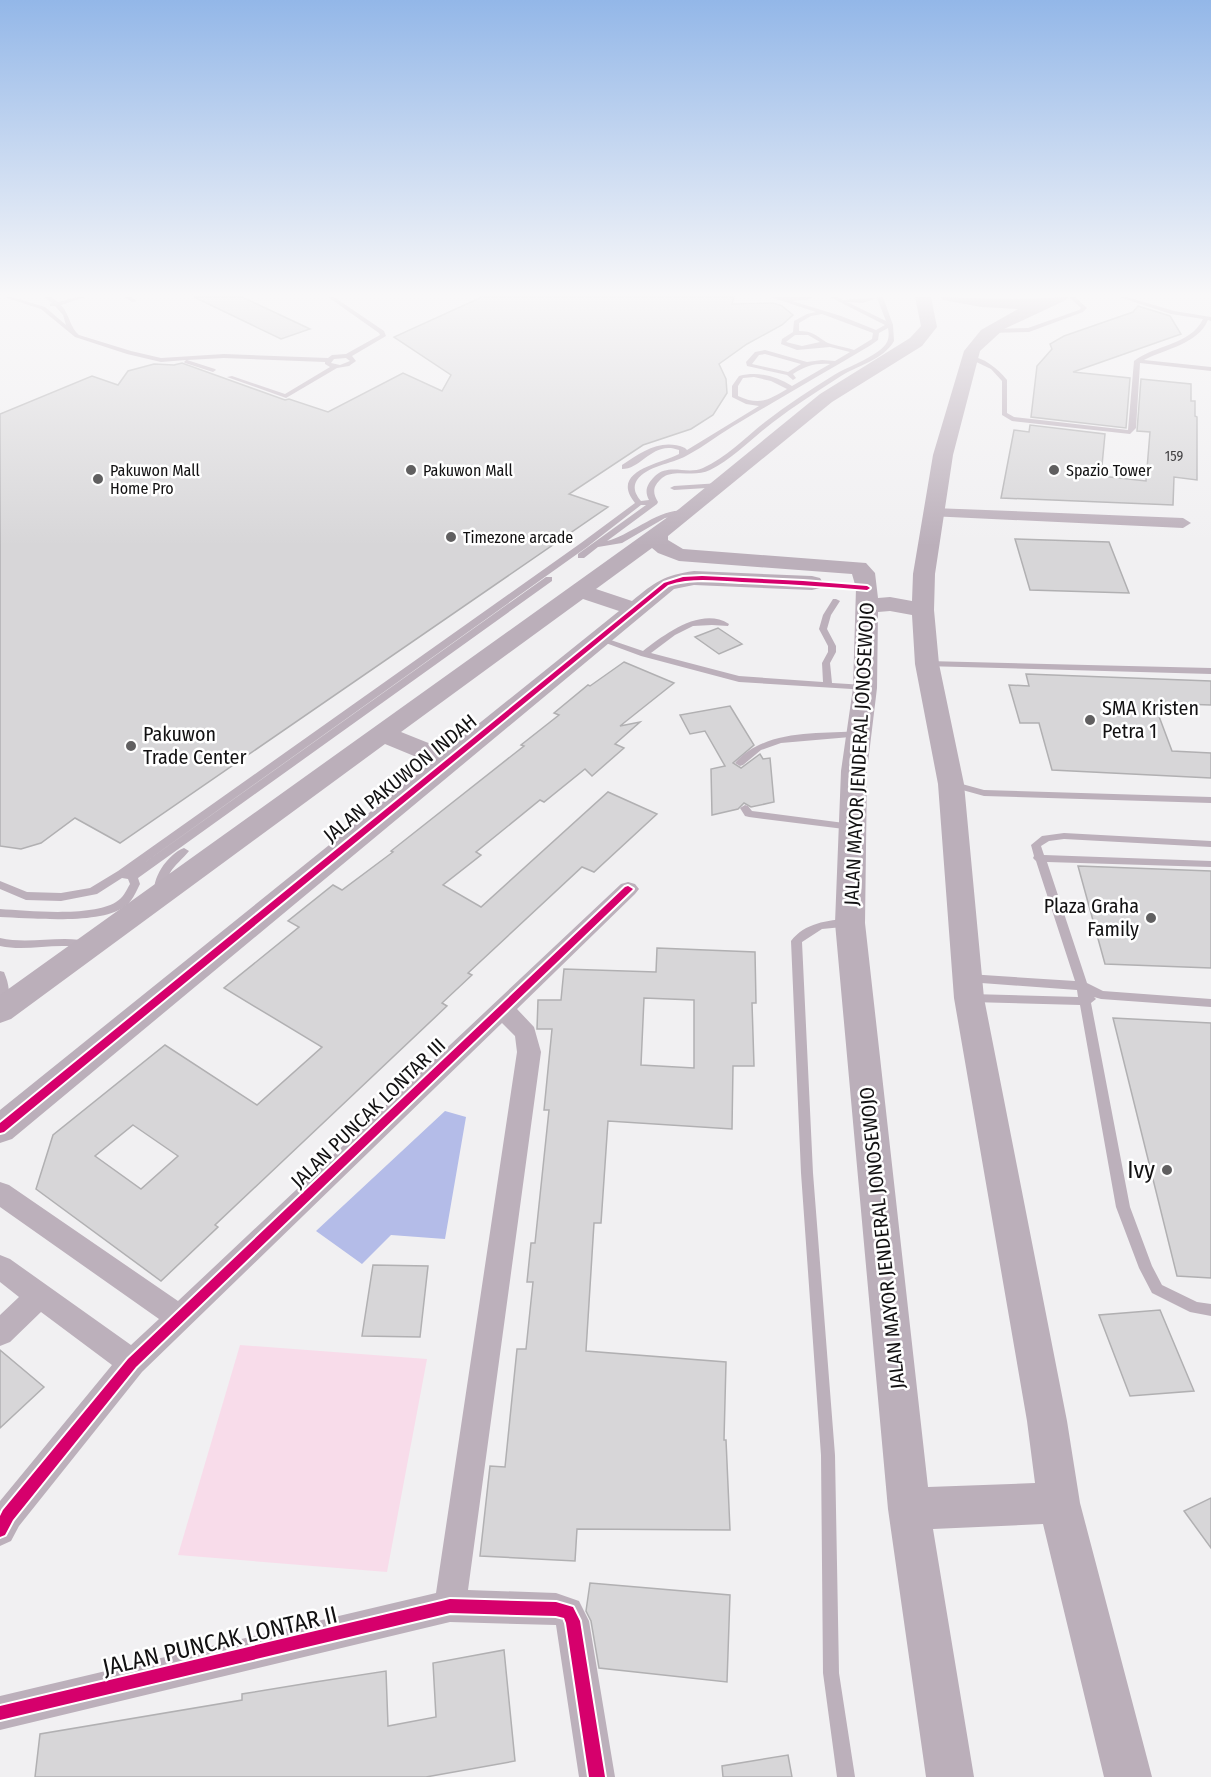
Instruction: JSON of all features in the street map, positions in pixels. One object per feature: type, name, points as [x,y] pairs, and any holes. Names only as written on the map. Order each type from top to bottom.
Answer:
[{"type":"main road","points":[[655,517],[686,513],[826,398],[855,380]]},
{"type":"main road","points":[[964,380],[943,456],[924,574],[923,610],[927,664],[951,784],[968,988],[1047,1421],[1059,1503],[1128,1777]]},
{"type":"main road","name":"JALAN PAKUWON INDAH","points":[[1,1010],[579,590],[655,517]]},
{"type":"main road","name":"JALAN MAYOR JENDERAL JONOSEWOJO","points":[[655,517],[658,543],[679,555],[858,568],[864,573],[857,598],[865,688],[854,771],[850,923],[909,1509],[950,1777]]},
{"type":"main road","name":"JALAN PAKUWON INDAH","points":[[0,1129],[666,584],[675,580],[694,578],[810,582],[857,598],[923,610]]},
{"type":"main road","points":[[579,590],[635,609]]},
{"type":"main road","points":[[382,734],[450,761]]},
{"type":"main road","points":[[909,1509],[1059,1503]]},
{"type":"street","points":[[934,513],[1183,523]]},
{"type":"street","name":"JALAN PUNCAK LONTAR III","points":[[132,1363],[628,889]]},
{"type":"street","points":[[450,1606],[529,1052],[526,1033],[502,1009]]},
{"type":"street","points":[[0,1192],[180,1318]]},
{"type":"street","points":[[0,1267],[132,1363],[34,1482],[8,1515],[0,1530]]},
{"type":"street","points":[[0,1333],[39,1296]]},
{"type":"street","name":"JALAN PUNCAK LONTAR II","points":[[0,1713],[450,1606],[556,1609],[568,1612],[573,1621],[597,1777]]},
{"type":"lane","points":[[241,380],[286,396],[313,380]]},
{"type":"lane","points":[[739,380],[735,386],[735,397],[748,403],[768,404]]},
{"type":"lane","points":[[775,380],[792,389]]},
{"type":"lane","points":[[796,380],[801,383]]},
{"type":"lane","points":[[655,517],[632,496],[630,488],[632,481],[648,469],[683,455],[806,380]]},
{"type":"lane","points":[[655,517],[650,487],[663,474],[675,469],[690,472],[708,469],[780,414],[831,380]]},
{"type":"lane","points":[[1004,380],[1004,414],[1012,418],[1123,433],[1130,432],[1133,428],[1136,380]]},
{"type":"lane","points":[[625,467],[653,449],[667,445],[677,446],[683,450],[683,455]]},
{"type":"lane","points":[[672,461],[675,469]]},
{"type":"lane","points":[[648,469],[663,474]]},
{"type":"lane","points":[[674,488],[720,485]]},
{"type":"lane","points":[[127,875],[639,503]]},
{"type":"lane","points":[[596,545],[619,541],[663,516],[686,513]]},
{"type":"lane","points":[[0,885],[26,896],[61,897],[93,891],[127,875],[596,545],[655,517]]},
{"type":"lane","points":[[828,684],[826,663],[832,652],[832,646],[823,629],[826,615],[857,598]]},
{"type":"lane","points":[[644,654],[681,627],[709,621],[725,624]]},
{"type":"lane","points":[[599,639],[644,654],[739,679],[865,688]]},
{"type":"lane","points":[[927,664],[1211,671]]},
{"type":"lane","points":[[740,763],[758,748],[780,740],[860,734]]},
{"type":"lane","points":[[951,784],[984,793],[1211,800]]},
{"type":"lane","points":[[744,808],[749,814],[852,827]]},
{"type":"lane","points":[[1211,844],[1064,836],[1046,838],[1036,845],[1038,858],[1082,986],[1122,1207],[1146,1268],[1158,1289],[1195,1308],[1211,1311]]},
{"type":"lane","points":[[159,897],[159,884],[164,873],[170,863],[184,851]]},
{"type":"lane","points":[[1038,858],[1211,864]]},
{"type":"lane","points":[[0,913],[67,915],[118,906],[130,894],[135,884],[127,875]]},
{"type":"lane","points":[[846,1777],[831,1673],[828,1455],[807,1173],[796,941],[809,929],[821,924],[850,923]]},
{"type":"lane","points":[[0,942],[26,946],[58,941],[91,946]]},
{"type":"lane","name":"JALAN PAKUWON INDAH","points":[[0,975],[4,990],[1,1010]]},
{"type":"lane","points":[[968,988],[1082,986],[1101,995],[1211,1003]]},
{"type":"lane","points":[[968,988],[1085,1001],[1101,995]]},
{"type":"shaded area","points":[[240,1345],[427,1359],[387,1572],[178,1555]]},
{"type":"water","points":[[445,1111],[466,1117],[445,1239],[391,1235],[362,1264],[316,1231]]},
{"type":"building","points":[[82,380],[103,380],[118,385],[122,380],[229,380],[285,400],[289,399],[328,412],[390,380],[418,380],[442,391],[448,380],[726,380],[727,393],[713,415],[691,429],[643,445],[569,494],[608,507],[120,843],[75,818],[41,843],[21,849],[0,846],[0,414]]},
{"type":"building","points":[[1035,380],[1130,380],[1126,428],[1031,417]]},
{"type":"building","points":[[1141,380],[1191,384],[1191,401],[1195,401],[1195,416],[1197,417],[1197,480],[1174,477],[1173,505],[1001,498],[1014,430],[1029,432],[1030,425],[1105,434],[1101,476],[1146,481],[1150,432],[1137,431]]},
{"type":"building","points":[[1015,539],[1109,542],[1129,593],[1030,590]]},
{"type":"building","points":[[718,628],[742,644],[719,654],[695,637]]},
{"type":"building","points":[[624,662],[674,683],[620,726],[640,722],[615,744],[624,748],[592,776],[585,769],[544,802],[540,800],[476,852],[481,855],[443,885],[481,907],[608,792],[657,814],[594,872],[582,867],[468,973],[472,975],[442,1003],[447,1006],[215,1225],[218,1227],[161,1281],[36,1189],[53,1135],[165,1045],[257,1105],[322,1047],[224,988],[299,927],[288,921],[333,885],[342,890],[393,852],[391,851],[524,746],[521,745],[559,715],[554,713],[588,685],[590,686]],"holes":[[[133,1125],[178,1156],[141,1189],[95,1156]]]},
{"type":"building","points":[[1026,674],[1211,681],[1211,705],[1154,703],[1172,751],[1211,753],[1211,778],[1052,770],[1039,723],[1020,723],[1009,685],[1029,686]]},
{"type":"building","points":[[730,706],[754,745],[733,763],[741,768],[760,754],[763,759],[770,758],[774,802],[751,807],[744,803],[738,809],[712,815],[711,769],[725,766],[705,731],[690,734],[680,715]]},
{"type":"building","name":"Plaza Graha Family","points":[[1078,866],[1211,871],[1211,968],[1105,964]]},
{"type":"building","points":[[657,948],[755,952],[756,1003],[752,1003],[754,1066],[733,1066],[732,1129],[608,1121],[601,1223],[594,1223],[586,1351],[726,1362],[724,1440],[726,1440],[730,1530],[577,1529],[575,1561],[480,1556],[490,1466],[505,1467],[517,1349],[526,1349],[533,1282],[527,1282],[531,1243],[535,1243],[549,1110],[544,1110],[552,1029],[537,1029],[538,1000],[561,1000],[564,969],[656,972]],"holes":[[[644,998],[694,1000],[694,1068],[641,1065]]]},
{"type":"building","points":[[1113,1018],[1211,1023],[1211,1278],[1177,1276]]},
{"type":"building","points":[[373,1265],[428,1266],[420,1337],[362,1336]]},
{"type":"building","points":[[1160,1310],[1194,1391],[1130,1396],[1099,1315]]},
{"type":"building","points":[[0,1350],[44,1387],[0,1428]]},
{"type":"building","points":[[1211,1498],[1211,1548],[1184,1511]]},
{"type":"building","points":[[590,1583],[730,1595],[727,1682],[599,1668],[591,1621],[586,1611]]},
{"type":"building","points":[[504,1650],[515,1761],[426,1777],[35,1777],[40,1734],[242,1700],[242,1694],[386,1671],[388,1726],[436,1717],[433,1663]]},
{"type":"building","points":[[788,1755],[792,1777],[723,1777],[722,1766]]},
{"type":"cycle path","points":[[0,1129],[666,584],[683,579],[702,578],[867,588]]},
{"type":"cycle path","points":[[0,1530],[8,1515],[132,1363],[628,889]]},
{"type":"cycle path","points":[[0,1713],[450,1606],[556,1609],[568,1612],[573,1621],[597,1777]]},
{"type":"place","name":"Pakuwon Mall","points":[[411,470]]},
{"type":"place","name":"Spazio Tower","points":[[1054,470]]},
{"type":"place","name":"Pakuwon Mall Home Pro","points":[[98,479]]},
{"type":"place","name":"Timezone arcade","points":[[451,537]]},
{"type":"place","name":"SMA Kristen Petra 1","points":[[1090,720]]},
{"type":"place","name":"Pakuwon Trade Center","points":[[131,746]]},
{"type":"place","name":"Plaza Graha Family","points":[[1151,918]]},
{"type":"place","name":"Ivy","points":[[1167,1170]]}]
